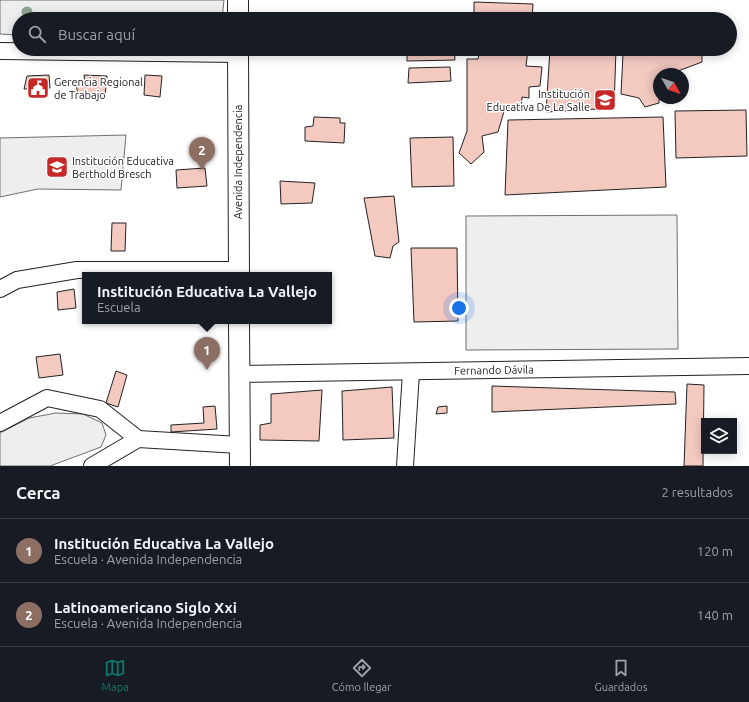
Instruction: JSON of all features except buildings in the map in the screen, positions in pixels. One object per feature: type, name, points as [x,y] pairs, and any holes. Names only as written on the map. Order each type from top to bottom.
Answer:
[{"type":"main road","points":[[238,0],[238,12]]},
{"type":"main road","name":"Avenida Independencia","points":[[238,56],[238,272]]},
{"type":"main road","points":[[239,324],[240,466]]},
{"type":"street","points":[[0,50],[12,50]]},
{"type":"street","points":[[0,289],[17,280],[77,270],[238,272]]},
{"type":"street","name":"Fernando Dávila","points":[[239,374],[749,366]]},
{"type":"street","points":[[405,466],[411,372]]},
{"type":"street","points":[[0,422],[47,398],[100,409],[138,440]]},
{"type":"street","points":[[92,466],[138,440],[239,445]]},
{"type":"shaded area","points":[[0,0],[224,0],[223,12],[12,12],[12,35],[0,34]]},
{"type":"shaded area","points":[[126,135],[121,190],[38,189],[0,197],[0,138]]},
{"type":"shaded area","points":[[677,215],[678,349],[466,350],[466,216]]},
{"type":"shaded area","points":[[56,413],[83,414],[102,423],[106,435],[101,447],[50,466],[0,466],[0,433],[29,418]]},
{"type":"place","name":"Gerencia Regional de Trabajo","points":[[38,88]]},
{"type":"place","name":"Institución Educativa De La Salle","points":[[605,100]]},
{"type":"place","name":"Institución Educativa Berthold Bresch","points":[[57,167]]},
{"type":"place","name":"Latinoamericano Siglo Xxi","points":[[202,170]]},
{"type":"place","name":"Institución Educativa La Vallejo","points":[[207,370]]}]
